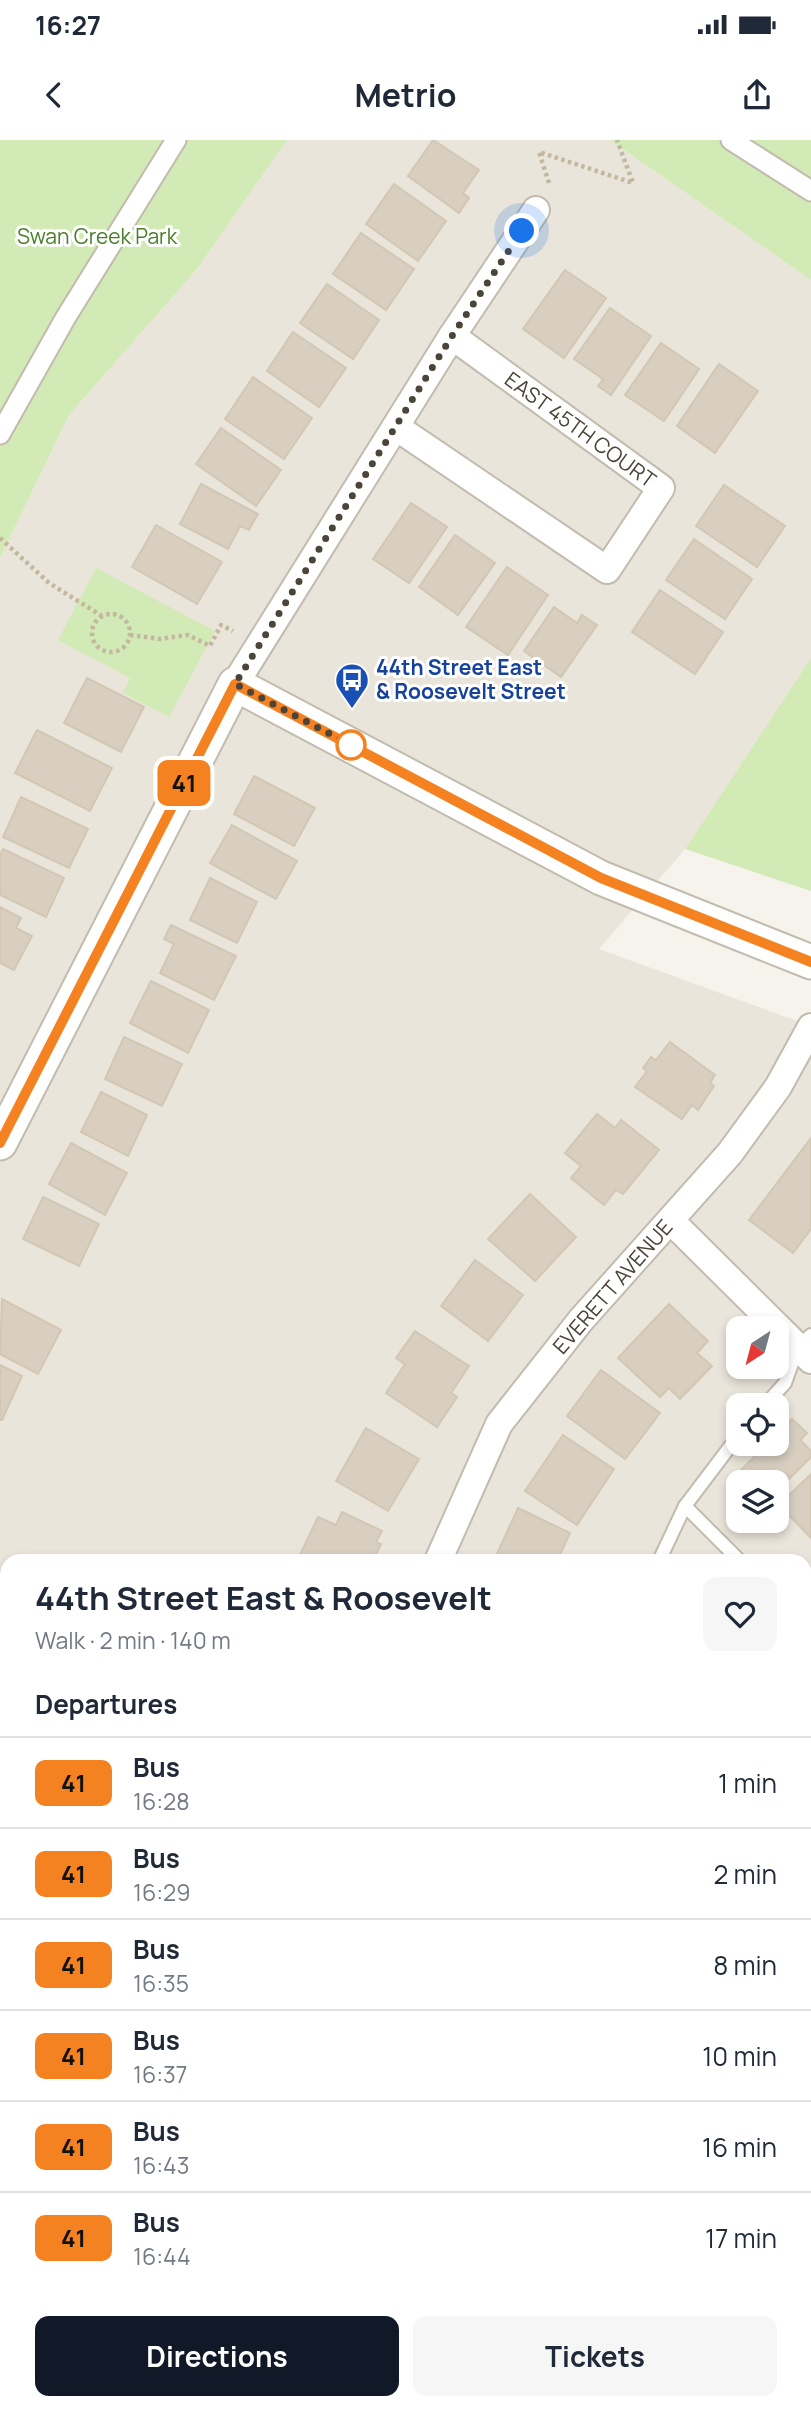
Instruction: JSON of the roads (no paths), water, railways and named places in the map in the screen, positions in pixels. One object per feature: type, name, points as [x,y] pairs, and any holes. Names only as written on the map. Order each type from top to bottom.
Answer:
[{"type":"street","points":[[0,434],[66,317],[176,140]]},
{"type":"street","points":[[731,140],[811,191]]},
{"type":"street","points":[[0,1143],[235,684],[452,336],[536,210]]},
{"type":"street","name":"EAST 45TH COURT","points":[[396,427],[607,570],[661,488],[452,336]]},
{"type":"street","points":[[235,684],[601,878],[811,962]]},
{"type":"street","name":"EVERETT AVENUE","points":[[441,1554],[499,1424],[581,1320],[730,1153],[778,1087],[811,1027]]},
{"type":"street","points":[[671,1221],[807,1347]]},
{"type":"lane","points":[[776,1393],[807,1347]]},
{"type":"lane","points":[[662,1554],[685,1506],[726,1452]]},
{"type":"lane","points":[[685,1506],[733,1554]]},
{"type":"place","name":"44th Street East & Roosevelt Street","points":[[352,710]]},
{"type":"park label","name":"Swan Creek Park","points":[[97,237]]}]
